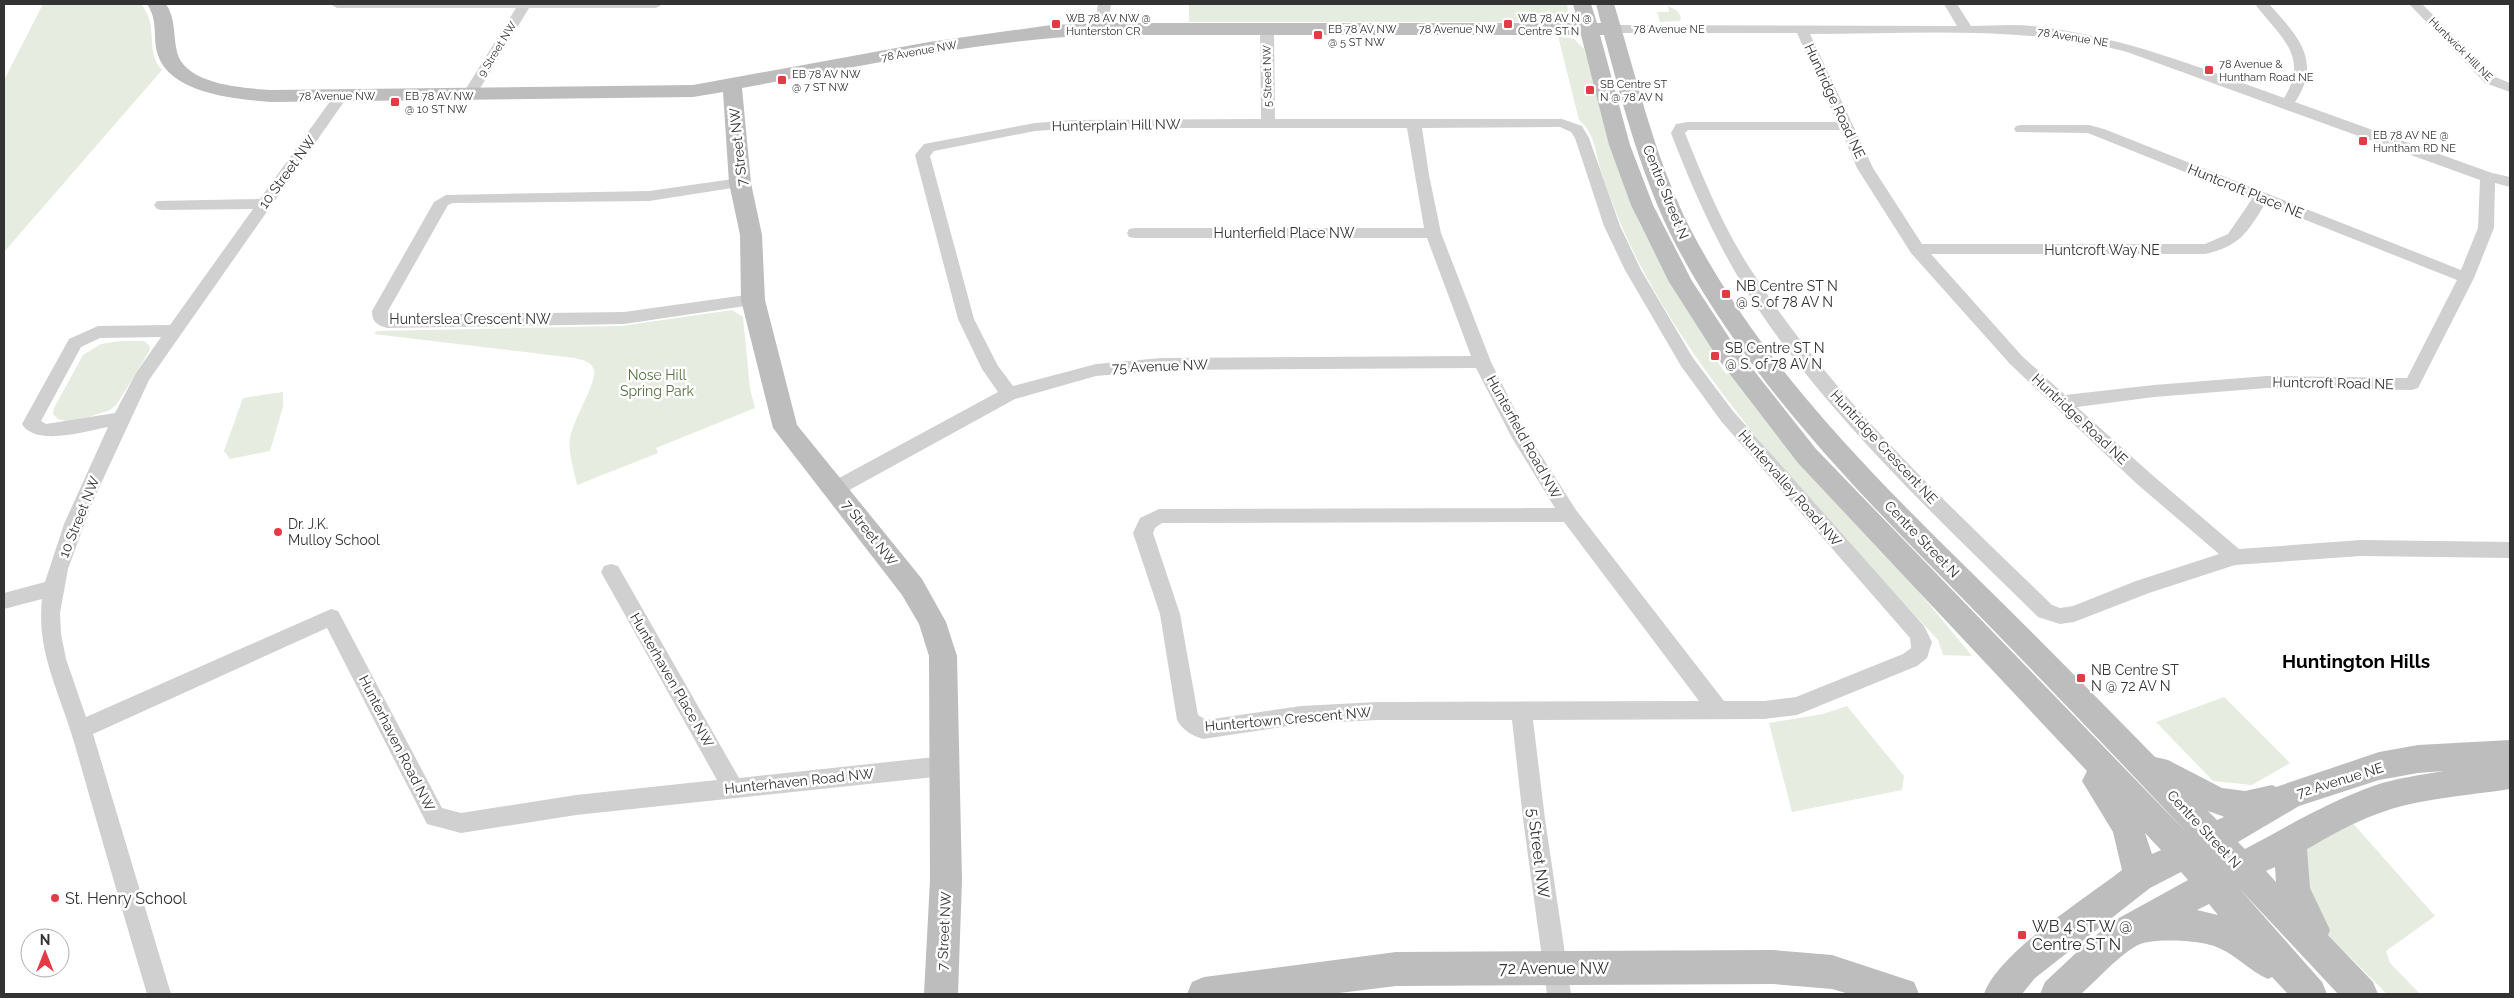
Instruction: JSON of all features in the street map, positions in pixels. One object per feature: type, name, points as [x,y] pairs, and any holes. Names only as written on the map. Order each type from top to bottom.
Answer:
[{"type":"street","name":"78 Avenue NW","points":[[156,4],[164,24],[167,55],[177,70],[195,81],[228,92],[249,95],[469,95],[693,91],[929,48],[1051,31],[1102,29],[1600,29]]},
{"type":"street","points":[[337,4],[656,4]]},
{"type":"street","name":"9 Street NW","points":[[469,95],[525,4]]},
{"type":"street","points":[[1102,29],[1104,4]]},
{"type":"street","name":"Centre Street N","points":[[1582,4],[1600,29],[1640,127],[1670,211],[1717,296],[1747,340],[1814,427],[2137,759],[2361,994]]},
{"type":"street","name":"Centre Street N","points":[[1605,4],[1600,29],[1625,164],[1648,221],[1695,308],[1764,406],[1807,456],[2186,854],[2304,987]]},
{"type":"street","points":[[1951,4],[1966,29]]},
{"type":"street","points":[[2262,4],[2297,48],[2302,66],[2299,83],[2287,104]]},
{"type":"street","name":"Huntwick Hill NE","points":[[2415,4],[2490,80],[2510,88]]},
{"type":"street","name":"78 Avenue NE","points":[[1600,29],[2029,30],[2104,40],[2146,52],[2488,177],[2510,182]]},
{"type":"street","name":"5 Street NW","points":[[1267,30],[1268,123]]},
{"type":"street","name":"Huntridge Road NE","points":[[1802,30],[1865,168],[1918,249],[2016,360],[2144,479],[2235,557]]},
{"type":"street","name":"7 Street NW","points":[[732,85],[740,183],[751,234],[753,300],[777,400],[786,428],[912,587],[932,622],[944,665],[946,880],[941,994]]},
{"type":"street","name":"10 Street NW","points":[[159,994],[81,729],[64,690],[51,633],[54,588],[62,558],[81,506],[120,419],[142,377],[341,96]]},
{"type":"street","name":"Hunterplain Hill NW","points":[[1009,394],[991,369],[966,319],[922,155],[929,147],[1035,127],[1074,124],[1562,123],[1572,126]]},
{"type":"street","name":"Hunterfield Road NW","points":[[1414,124],[1421,176],[1433,233],[1482,362],[1518,433],[1569,515],[1718,709]]},
{"type":"street","name":"Huntervalley Road NW","points":[[1572,126],[1577,129],[1582,138],[1612,226],[1633,270],[1687,362],[1727,416],[1917,632],[1922,642],[1920,652],[1910,660],[1797,706],[1764,710],[1718,709]]},
{"type":"street","name":"Huntridge Crescent NE","points":[[1845,126],[1688,126],[1678,130],[1687,158],[1708,209],[1731,252],[1784,332],[1832,393],[1897,463],[2045,611],[2060,616],[2074,614],[2143,587],[2235,557]]},
{"type":"street","name":"Huntcroft Place NE","points":[[2021,128],[2089,129],[2466,278]]},
{"type":"street","name":"Huntcroft Road NE","points":[[2061,402],[2154,391],[2266,382],[2412,384],[2466,278],[2486,228],[2488,177]]},
{"type":"street","name":"Hunterslea Crescent NW","points":[[740,183],[649,196],[450,198],[442,202],[410,255],[380,311],[380,318],[387,322],[624,318],[753,300]]},
{"type":"street","name":"Huntcroft Way NE","points":[[1918,249],[2205,249],[2219,247],[2235,238],[2262,197]]},
{"type":"street","points":[[162,205],[264,204]]},
{"type":"street","name":"Hunterfield Place NW","points":[[1135,233],[1433,233]]},
{"type":"street","points":[[120,419],[44,431],[31,424],[75,343],[98,332],[173,332]]},
{"type":"street","name":"75 Avenue NW","points":[[835,489],[1009,394],[1064,377],[1120,366],[1482,362]]},
{"type":"street","name":"Huntertown Crescent NW","points":[[1569,515],[1159,516],[1147,523],[1143,533],[1170,614],[1188,720],[1203,730],[1310,714],[1377,711],[1522,712],[1718,709]]},
{"type":"street","points":[[2235,557],[2361,548],[2510,550]]},
{"type":"street","name":"Hunterhaven Place NW","points":[[611,572],[733,788]]},
{"type":"street","points":[[4,601],[54,588]]},
{"type":"street","name":"Hunterhaven Road NW","points":[[81,729],[331,617],[435,817],[461,823],[576,806],[944,766]]},
{"type":"street","points":[[1991,651],[2006,682],[2086,768],[2117,810],[2134,841],[2138,877]]},
{"type":"street","name":"5 Street NW","points":[[1522,712],[1557,981]]},
{"type":"street","name":"72 Avenue NE","points":[[2000,994],[2023,966],[2138,877],[2214,839],[2290,795],[2379,766],[2418,759],[2510,754]]},
{"type":"street","points":[[2137,759],[2208,797],[2224,802],[2244,806],[2290,795]]},
{"type":"street","points":[[2057,994],[2104,950],[2131,929],[2342,813],[2377,799],[2418,789],[2510,775]]},
{"type":"street","points":[[2292,842],[2291,882],[2303,914],[2319,938],[2325,956]]},
{"type":"street","points":[[2131,929],[2159,925],[2205,926],[2230,936],[2304,987]]},
{"type":"street","name":"72 Avenue NW","points":[[1204,994],[1396,969],[1557,981],[1773,967],[1832,972],[1902,994]]},
{"type":"green space","points":[[43,4],[141,4],[150,21],[152,47],[157,63],[162,70],[4,252],[4,80]]},
{"type":"green space","points":[[1189,4],[1567,4],[1569,14],[1564,20],[1552,22],[1189,22]]},
{"type":"green space","points":[[1668,6],[1678,11],[1681,18],[1680,21],[1660,22],[1657,12],[1669,12]]},
{"type":"green space","points":[[1558,36],[1574,39],[1584,49],[1621,172],[1640,224],[1670,282],[1713,349],[1710,351],[1726,374],[1730,373],[1906,576],[1972,656],[1943,655],[1938,640],[1780,465],[1701,365],[1655,293],[1617,215],[1602,174],[1592,138],[1589,131],[1579,120]]},
{"type":"green space","name":"Nose Hill Spring Park","points":[[732,310],[743,317],[750,389],[755,408],[656,448],[658,453],[577,485],[571,456],[570,439],[594,375],[593,367],[589,363],[575,358],[374,334],[377,331],[621,326]]},
{"type":"green space","points":[[120,341],[144,341],[149,345],[150,350],[117,404],[110,410],[89,417],[67,421],[58,419],[53,414],[54,408],[83,355],[101,344]]},
{"type":"green space","points":[[283,392],[283,407],[270,451],[230,459],[224,451],[243,398]]},
{"type":"green space","points":[[2224,697],[2290,763],[2252,785],[2213,781],[2156,722]]},
{"type":"green space","points":[[1847,706],[1904,776],[1902,790],[1792,812],[1769,723],[1823,714]]},
{"type":"green space","points":[[2350,820],[2435,916],[2386,951],[2390,963],[2420,994],[2387,994],[2326,933],[2310,912],[2303,849]]},
{"type":"place","name":"WB 78 AV NW @ Hunterston CR","points":[[1056,24]]},
{"type":"place","name":"WB 78 AV N @ Centre ST N","points":[[1508,24]]},
{"type":"place","name":"EB 78 AV NW @ 5 ST NW","points":[[1318,35]]},
{"type":"place","name":"78 Avenue & Huntham Road NE","points":[[2209,70]]},
{"type":"place","name":"EB 78 AV NW @ 7 ST NW","points":[[782,80]]},
{"type":"place","name":"SB Centre ST N @ 78 AV N","points":[[1590,90]]},
{"type":"place","name":"EB 78 AV NW @ 10 ST NW","points":[[395,102]]},
{"type":"place","name":"EB 78 AV NE @ Huntham RD NE","points":[[2363,141]]},
{"type":"place","name":"NB Centre ST N @ S. of 78 AV N","points":[[1726,294]]},
{"type":"place","name":"SB Centre ST N @ S. of 78 AV N","points":[[1715,356]]},
{"type":"place","name":"Dr. J.K. Mulloy School","points":[[278,532]]},
{"type":"place","name":"NB Centre ST N @ 72 AV N","points":[[2081,678]]},
{"type":"place","name":"St. Henry School","points":[[55,898]]},
{"type":"place","name":"WB 4 ST W @ Centre ST N","points":[[2022,935]]},
{"type":"district","name":"Huntington Hills","points":[[2356,661]]}]
